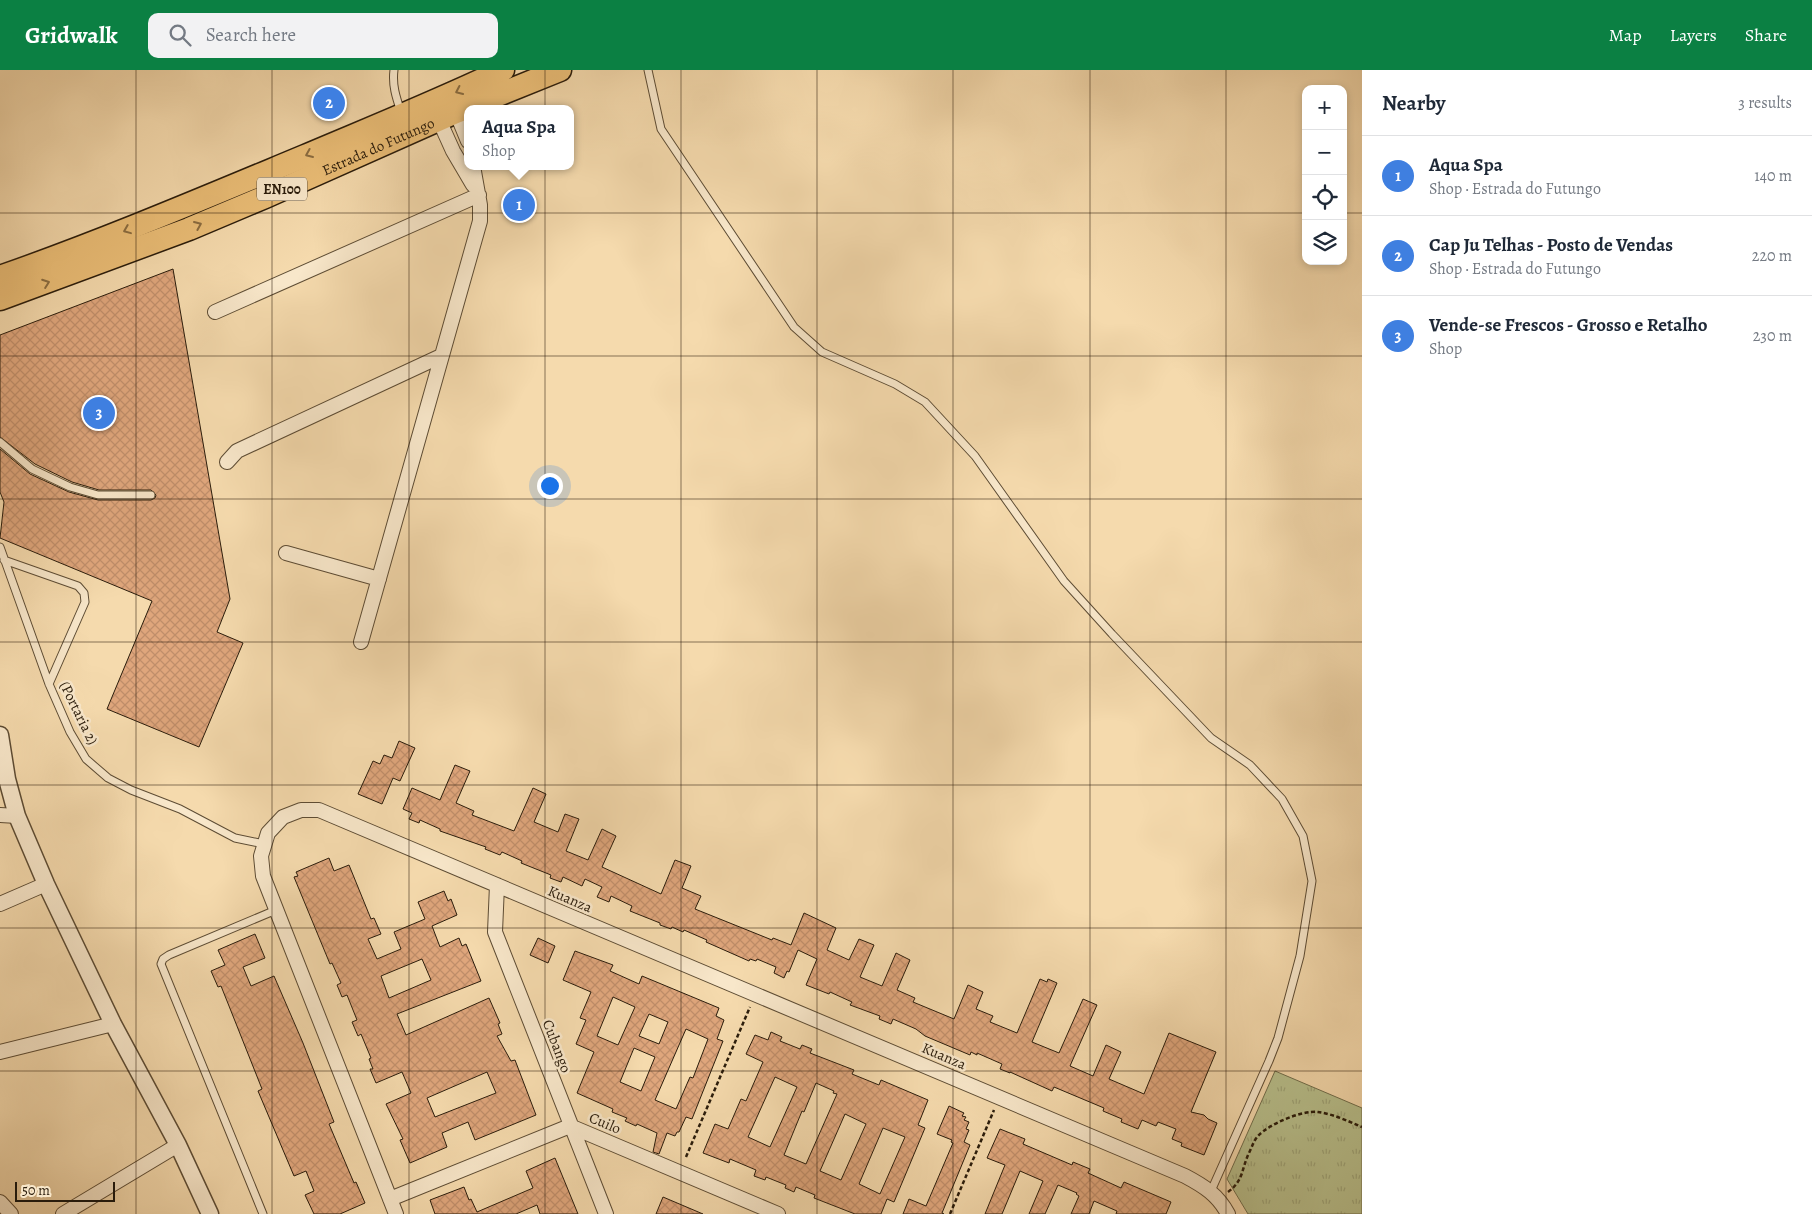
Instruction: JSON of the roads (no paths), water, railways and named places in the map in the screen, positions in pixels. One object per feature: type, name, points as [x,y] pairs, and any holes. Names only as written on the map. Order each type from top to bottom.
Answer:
[{"type":"highway","name":"Estrada do Futungo","points":[[0,277],[65,254],[183,207],[455,93],[503,70]]},
{"type":"highway","name":"Estrada do Futungo","points":[[475,105],[560,70]]},
{"type":"highway","name":"Estrada do Futungo","points":[[0,299],[190,229],[464,109]]},
{"type":"street","points":[[448,116],[464,136]]},
{"type":"street","points":[[448,116],[453,151],[464,170]]},
{"type":"street","points":[[464,170],[479,195]]},
{"type":"street","points":[[362,642],[480,221],[479,195],[474,170]]},
{"type":"street","points":[[214,312],[479,195]]},
{"type":"street","points":[[227,462],[237,450],[441,356]]},
{"type":"street","points":[[286,553],[379,579]]},
{"type":"street","points":[[0,735],[7,779],[17,816],[46,884],[113,1024],[178,1145],[210,1214]]},
{"type":"street","name":"Kuanza","points":[[396,1214],[263,876],[260,856],[268,834],[283,817],[301,810],[320,810],[1185,1176],[1215,1195]]},
{"type":"street","points":[[0,815],[17,816]]},
{"type":"street","points":[[0,904],[46,884]]},
{"type":"street","name":"Cubango","points":[[497,885],[495,932],[606,1214]]},
{"type":"street","points":[[0,1052],[113,1024]]},
{"type":"street","name":"Cuilo","points":[[390,1199],[570,1126],[778,1214]]},
{"type":"street","points":[[63,1214],[178,1145]]},
{"type":"street","points":[[1215,1195],[1228,1214]]},
{"type":"street","points":[[0,1202],[11,1214]]},
{"type":"lane","points":[[394,70],[395,94],[402,114]]},
{"type":"lane","points":[[648,70],[661,128],[794,327],[822,352],[895,384],[925,402],[975,456],[1064,580],[1112,634],[1211,738],[1250,765],[1282,799],[1303,836],[1312,880],[1300,956],[1278,1038],[1215,1195]]},
{"type":"lane","points":[[0,442],[32,469],[70,488],[98,495],[151,495]]},
{"type":"lane","name":"(Portaria 2)","points":[[0,547],[49,684],[70,732],[86,759],[108,778],[130,790],[200,819],[235,838],[264,844]]},
{"type":"lane","points":[[4,560],[78,586],[84,593],[85,602],[49,684]]},
{"type":"lane","points":[[263,1214],[162,964],[163,959],[169,955],[276,910]]},
{"type":"place","name":"Cap Ju Telhas - Posto de Vendas","points":[[329,103]]},
{"type":"place","name":"Aqua Spa","points":[[519,205]]},
{"type":"place","name":"Vende-se Frescos - Grosso e Retalho","points":[[99,413]]}]
